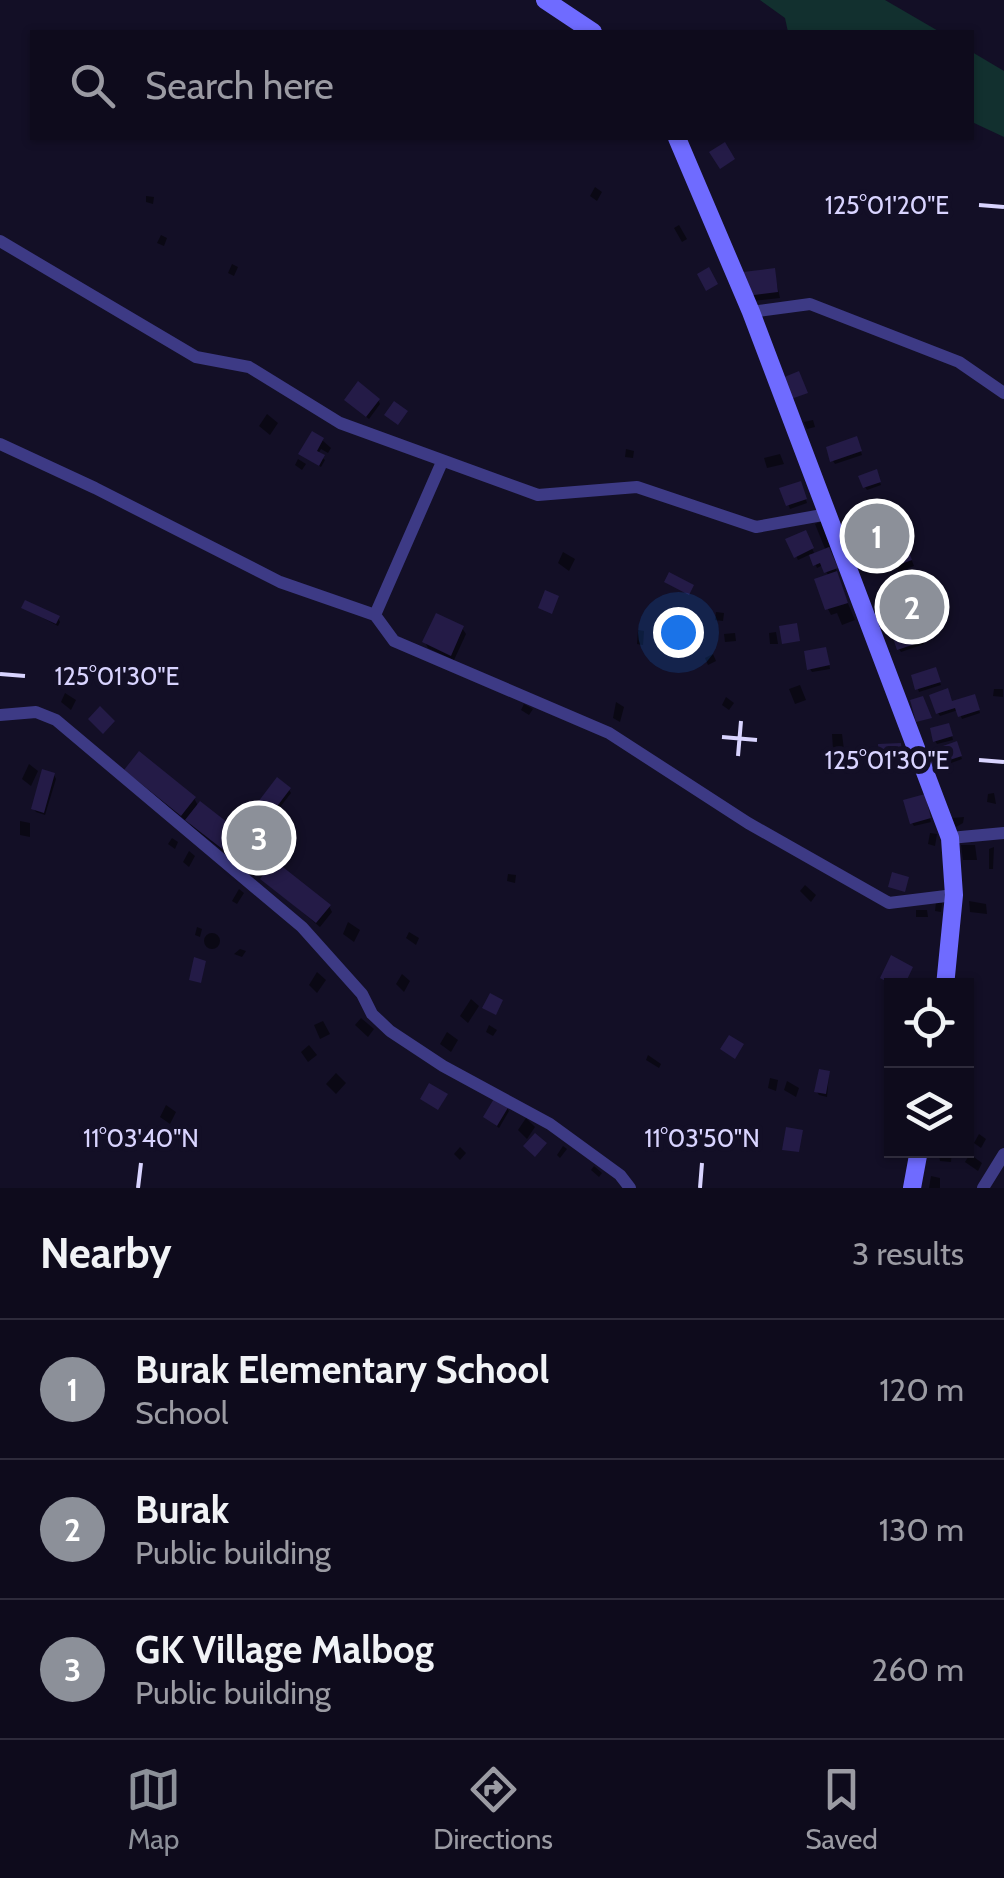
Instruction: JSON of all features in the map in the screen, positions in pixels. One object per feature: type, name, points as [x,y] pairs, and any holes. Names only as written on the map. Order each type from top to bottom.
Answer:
[{"type":"street","points":[[545,0],[590,30]]},
{"type":"street","points":[[678,140],[751,312],[950,838],[954,895],[946,978]]},
{"type":"street","points":[[0,241],[196,357],[249,367],[340,422],[538,495],[638,487],[756,526],[828,514]]},
{"type":"street","points":[[751,312],[810,304],[959,362],[1004,393]]},
{"type":"street","points":[[0,444],[280,582],[375,615],[394,641],[609,733],[748,823],[889,904],[954,895]]},
{"type":"street","points":[[375,615],[442,462]]},
{"type":"street","points":[[0,715],[36,712],[56,720],[302,927],[390,1031],[444,1066],[550,1124],[620,1175],[630,1188]]},
{"type":"street","points":[[950,838],[1004,833]]},
{"type":"street","points":[[982,1188],[1004,1154]]},
{"type":"street","points":[[912,1188],[918,1158]]},
{"type":"green space","points":[[760,0],[885,0],[937,30],[788,30],[785,18]]},
{"type":"green space","points":[[974,53],[1004,71],[1004,137],[974,123]]},
{"type":"building","points":[[725,142],[735,159],[720,169],[709,152]]},
{"type":"building","points":[[709,267],[718,284],[706,291],[697,274]]},
{"type":"building","points":[[775,268],[778,292],[746,296],[743,272]]},
{"type":"building","points":[[799,371],[808,393],[791,399],[782,378]]},
{"type":"building","points":[[358,381],[380,399],[366,417],[344,400]]},
{"type":"building","points":[[394,401],[408,411],[398,425],[384,415]]},
{"type":"building","points":[[312,431],[324,438],[317,451],[325,455],[319,466],[298,454]]},
{"type":"building","points":[[857,436],[862,451],[830,462],[826,447]]},
{"type":"building","points":[[877,469],[881,482],[863,488],[858,476]]},
{"type":"building","points":[[801,481],[807,499],[786,506],[779,488]]},
{"type":"building","points":[[896,515],[912,560],[893,567],[877,522]]},
{"type":"building","points":[[806,530],[814,548],[794,558],[785,539]]},
{"type":"building","points":[[829,547],[838,568],[824,573],[820,563],[813,566],[809,555]]},
{"type":"building","points":[[837,571],[848,603],[825,610],[814,579]]},
{"type":"building","points":[[669,572],[694,585],[689,595],[664,582]]},
{"type":"building","points":[[913,576],[926,608],[903,617],[891,585]]},
{"type":"building","points":[[545,590],[559,596],[552,614],[538,608]]},
{"type":"building","points":[[25,600],[60,616],[56,624],[21,608]]},
{"type":"building","points":[[436,613],[464,626],[451,656],[422,642]]},
{"type":"building","points":[[797,623],[800,641],[782,644],[779,626]]},
{"type":"building","points":[[918,623],[924,641],[897,650],[891,632]]},
{"type":"building","points":[[826,647],[830,665],[807,670],[804,651]]},
{"type":"building","points":[[936,667],[941,682],[915,690],[911,675]]},
{"type":"building","points":[[948,688],[952,701],[975,694],[980,710],[958,717],[955,708],[936,714],[929,695]]},
{"type":"building","points":[[923,696],[932,718],[916,722],[910,700]]},
{"type":"building","points":[[100,706],[115,721],[103,734],[88,719]]},
{"type":"building","points":[[949,723],[953,736],[933,742],[930,728]]},
{"type":"building","points":[[957,741],[962,756],[931,766],[926,752]]},
{"type":"building","points":[[901,743],[903,763],[879,765],[878,744]]},
{"type":"building","points":[[139,751],[196,797],[181,816],[124,770]]},
{"type":"building","points":[[42,769],[55,773],[44,813],[31,809]]},
{"type":"building","points":[[277,777],[291,788],[272,813],[258,802]]},
{"type":"building","points":[[925,794],[931,818],[910,824],[903,800]]},
{"type":"building","points":[[200,801],[259,847],[244,866],[185,820]]},
{"type":"building","points":[[274,860],[331,905],[316,923],[260,879]]},
{"type":"building","points":[[892,872],[909,877],[905,892],[888,887]]},
{"type":"building","points":[[891,955],[913,967],[908,978],[880,978]]},
{"type":"building","points":[[194,957],[206,961],[201,983],[189,980]]},
{"type":"building","points":[[490,993],[503,1000],[496,1015],[482,1008]]},
{"type":"building","points":[[729,1035],[744,1044],[735,1059],[720,1049]]},
{"type":"building","points":[[819,1069],[830,1071],[826,1094],[814,1092]]},
{"type":"building","points":[[429,1083],[448,1094],[438,1110],[420,1099]]},
{"type":"building","points":[[495,1097],[509,1106],[497,1126],[483,1117]]},
{"type":"building","points":[[786,1127],[803,1130],[799,1152],[782,1150]]},
{"type":"building","points":[[682,1129],[715,1139],[714,1145],[704,1142],[703,1147],[679,1140]]},
{"type":"building","points":[[535,1133],[547,1143],[535,1157],[523,1146]]},
{"type":"place","name":"Burak Elementary School","points":[[877,536]]},
{"type":"place","name":"Burak","points":[[912,607]]},
{"type":"place","name":"GK Village Malbog","points":[[259,838]]}]
